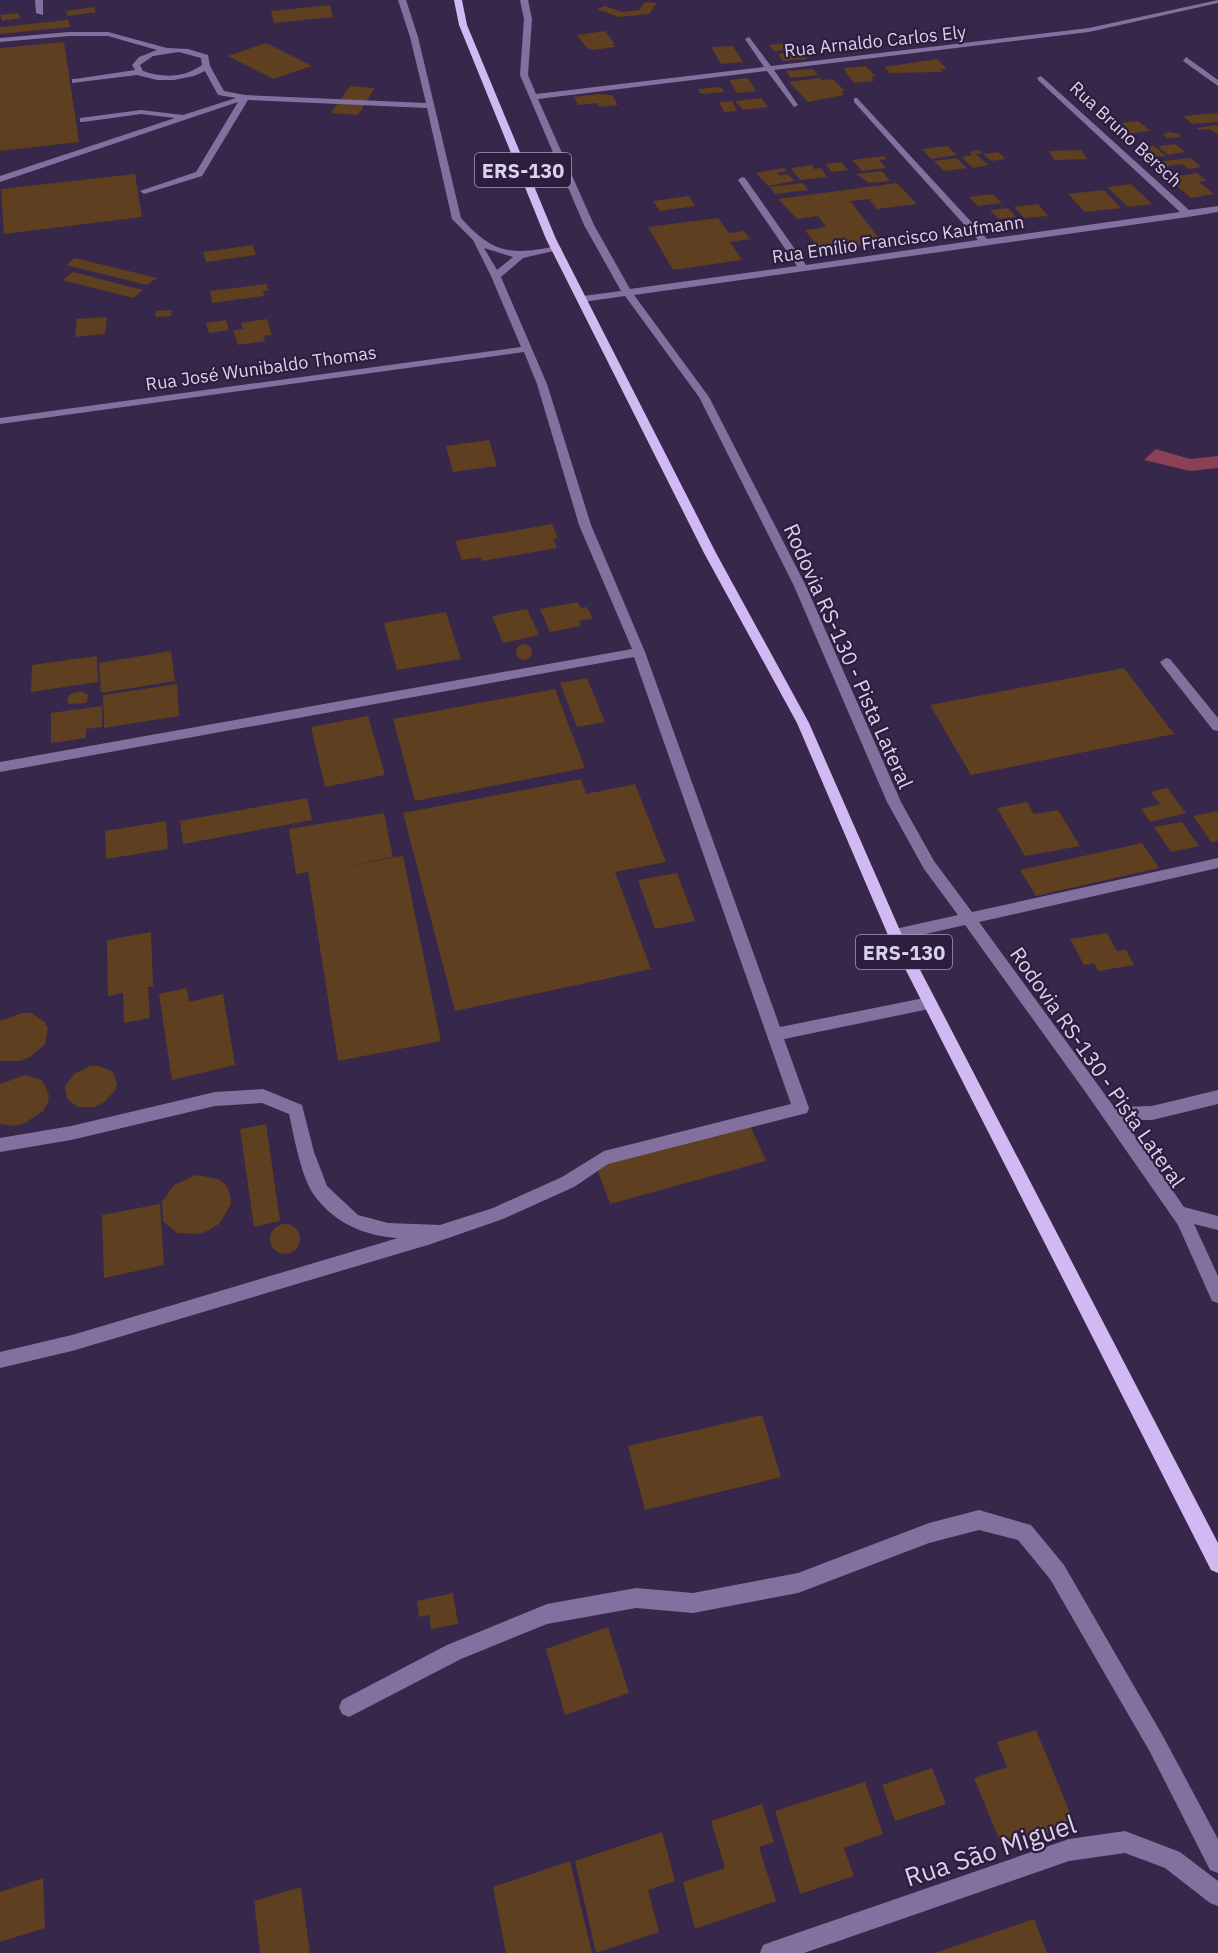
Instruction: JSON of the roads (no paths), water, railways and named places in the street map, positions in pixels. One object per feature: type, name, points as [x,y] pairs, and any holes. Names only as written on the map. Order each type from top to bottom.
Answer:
[{"type":"main road","name":"ERS-130","points":[[458,0],[464,25],[556,249],[710,553],[803,723],[895,935],[1218,1563]]},
{"type":"street","points":[[39,0],[40,13]]},
{"type":"street","points":[[0,1360],[83,1340],[497,1214],[568,1182],[604,1158],[801,1108],[639,652],[585,525],[542,384],[496,276],[476,242],[457,219],[414,37],[402,0]]},
{"type":"street","name":"Rodovia RS-130 - Pista Lateral","points":[[524,0],[528,19],[524,75],[589,225],[626,291],[704,397],[800,586],[894,802],[929,865],[1110,1114],[1178,1212],[1218,1295]]},
{"type":"street","name":"Rua Arnaldo Carlos Ely","points":[[533,97],[1089,30],[1218,1]]},
{"type":"street","points":[[0,40],[69,34],[108,34],[168,51],[199,53],[207,61],[206,66],[221,93],[245,97],[430,106]]},
{"type":"street","points":[[749,39],[794,105]]},
{"type":"street","points":[[139,72],[136,65],[140,60],[168,51]]},
{"type":"street","points":[[1186,59],[1218,84]]},
{"type":"street","points":[[75,81],[139,72],[148,76],[170,78],[192,74],[206,66]]},
{"type":"street","name":"Rua Bruno Bersch","points":[[1041,78],[1188,214]]},
{"type":"street","points":[[0,179],[245,97]]},
{"type":"street","points":[[144,191],[199,174],[245,97]]},
{"type":"street","points":[[857,100],[986,243]]},
{"type":"street","points":[[83,120],[141,112],[185,117]]},
{"type":"street","points":[[742,180],[804,269]]},
{"type":"street","name":"Rua Emílio Francisco Kaufmann","points":[[583,299],[626,291],[804,269],[1218,210]]},
{"type":"street","points":[[476,242],[498,252],[519,256],[556,249]]},
{"type":"street","points":[[496,276],[519,256]]},
{"type":"street","name":"Rua José Wunibaldo Thomas","points":[[0,421],[527,349]]},
{"type":"street","points":[[0,767],[639,652]]},
{"type":"street","points":[[1166,662],[1218,728]]},
{"type":"street","points":[[895,935],[1218,863]]},
{"type":"street","points":[[776,1034],[929,1003]]},
{"type":"street","points":[[0,1145],[71,1133],[215,1099],[263,1096],[296,1110],[306,1152],[320,1190],[353,1221],[388,1230],[440,1233]]},
{"type":"street","points":[[1110,1114],[1152,1113],[1218,1097]]},
{"type":"street","points":[[1178,1212],[1218,1223]]},
{"type":"street","points":[[349,1707],[454,1652],[547,1614],[636,1598],[693,1603],[798,1582],[929,1533],[979,1520],[1024,1532],[1057,1572],[1157,1744],[1218,1862]]},
{"type":"street","name":"Rua São Miguel","points":[[771,1953],[1069,1850],[1125,1842],[1172,1860],[1218,1895]]}]
